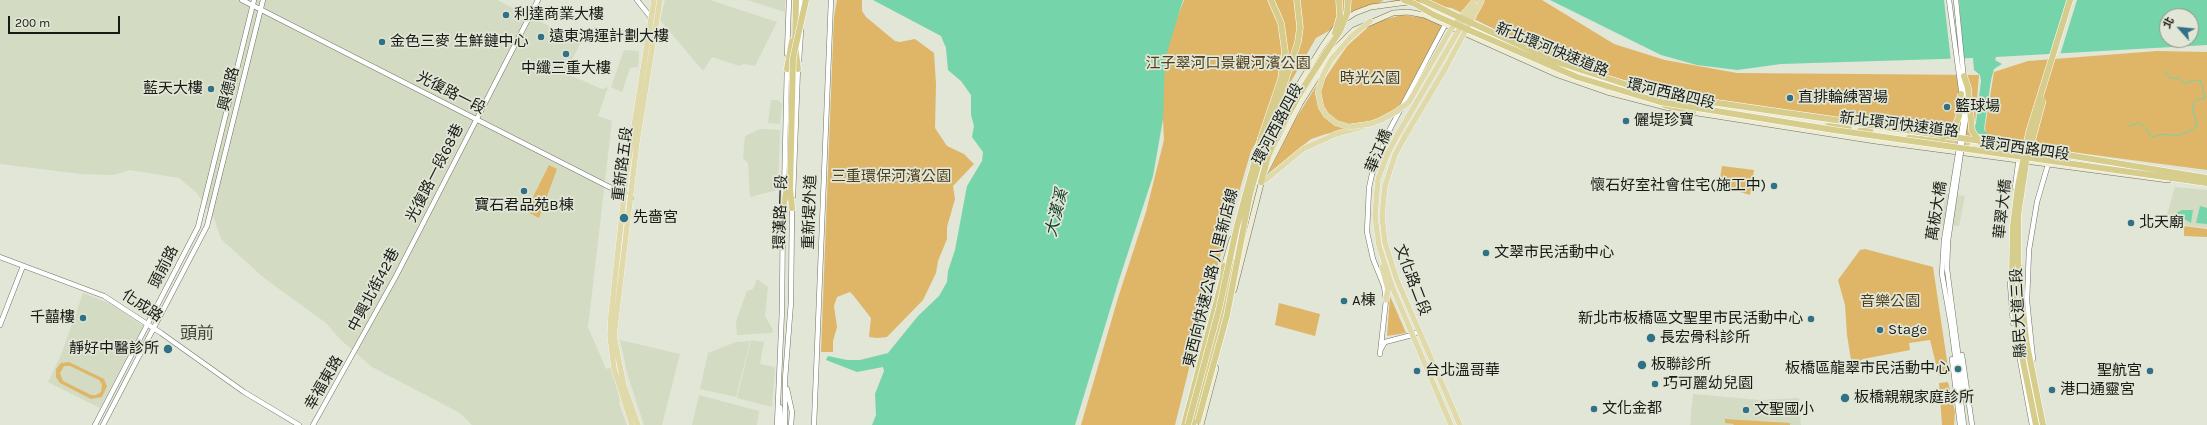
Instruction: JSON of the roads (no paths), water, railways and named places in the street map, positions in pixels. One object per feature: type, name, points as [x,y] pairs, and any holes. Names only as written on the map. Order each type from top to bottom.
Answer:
[{"type":"highway","points":[[787,69],[794,33],[797,0]]},
{"type":"highway","points":[[783,207],[788,189],[793,58],[805,0]]},
{"type":"highway","points":[[1264,138],[1281,79],[1285,52],[1282,23],[1271,0]]},
{"type":"highway","points":[[1264,138],[1298,42],[1300,27],[1297,0]]},
{"type":"highway","points":[[1261,182],[1266,161],[1275,136],[1337,28],[1340,16],[1339,0]]},
{"type":"highway","points":[[1266,148],[1340,31],[1347,14],[1348,0]]},
{"type":"highway","points":[[1404,0],[1416,4]]},
{"type":"highway","points":[[1408,0],[1416,4]]},
{"type":"highway","name":"新北環河快速道路","points":[[1422,0],[1554,61],[1616,83],[1690,99],[1995,143],[2120,165],[2207,178]]},
{"type":"highway","name":"華翠大橋","points":[[2036,425],[2020,351],[2012,281],[2012,245],[2015,206],[2029,132],[2070,0]]},
{"type":"highway","name":"華翠大橋","points":[[2044,425],[2026,340],[2018,260],[2018,215],[2025,167],[2033,134],[2074,0]]},
{"type":"highway","name":"新北環河快速道路","points":[[1416,4],[1434,15],[1577,77],[1660,102],[1727,114],[2207,183]]},
{"type":"highway","points":[[794,33],[798,69]]},
{"type":"highway","points":[[1964,76],[1968,88],[1972,131],[1983,145],[2120,165]]},
{"type":"highway","points":[[1595,82],[1628,95],[1693,112]]},
{"type":"highway","points":[[1842,122],[1907,137],[1940,140],[1948,135],[1956,124],[1959,116],[1961,94]]},
{"type":"highway","points":[[1757,109],[1828,126],[1893,137],[1968,143]]},
{"type":"highway","points":[[1860,131],[1870,130]]},
{"type":"highway","name":"東西向快速公路 八里新店線","points":[[1195,424],[1227,315],[1250,194],[1260,161],[1264,138]]},
{"type":"highway","name":"東西向快速公路 八里新店線","points":[[1195,424],[1241,211],[1264,138]]},
{"type":"highway","points":[[788,189],[792,208]]},
{"type":"highway","points":[[2018,260],[2017,283],[2026,358],[2033,382],[2038,390]]},
{"type":"highway","points":[[1184,425],[1224,266]]},
{"type":"highway","points":[[2020,351],[2032,387],[2040,425]]},
{"type":"main road","name":"重新路五段","points":[[632,425],[614,369],[610,336],[614,279],[624,194],[650,17],[654,0]]},
{"type":"main road","name":"重新路五段","points":[[638,425],[624,386],[614,336],[631,198],[655,23],[660,0]]},
{"type":"main road","points":[[1253,180],[1261,182],[1267,179],[1302,149],[1316,142],[1370,124],[1396,112],[1409,102],[1451,29],[1475,0]]},
{"type":"main road","name":"華江橋","points":[[1408,325],[1379,246],[1375,216],[1377,191],[1382,166],[1398,134],[1475,0]]},
{"type":"main road","name":"華江橋","points":[[1404,138],[1445,69],[1482,0]]},
{"type":"main road","name":"環河西路四段","points":[[1195,424],[1239,226],[1253,180],[1266,148],[1267,139],[1275,122],[1332,31],[1342,21],[1355,13],[1371,7],[1407,2],[1431,9],[1553,65],[1660,98],[1870,130],[2020,149],[2207,178]]},
{"type":"main road","name":"環河西路四段","points":[[1195,424],[1230,304],[1261,182],[1300,104],[1334,50],[1354,30],[1370,21],[1393,13],[1408,12],[1424,15],[1573,81],[1655,105],[1875,141],[2207,186]]},
{"type":"main road","points":[[1370,21],[1350,38],[1336,54],[1323,74],[1318,92],[1323,111],[1336,123],[1348,127],[1370,124]]},
{"type":"main road","name":"文化路二段","points":[[1404,138],[1389,171],[1385,186],[1383,200],[1383,230],[1390,262],[1460,425]]},
{"type":"main road","name":"環河西路四段","points":[[1224,266],[1246,190],[1253,180]]},
{"type":"main road","points":[[1377,191],[1373,200],[1372,224],[1376,247],[1388,289],[1386,300]]},
{"type":"main road","name":"文化路二段","points":[[1408,325],[1451,425]]},
{"type":"street","name":"光復路一段","points":[[242,0],[631,198]]},
{"type":"street","name":"興德路","points":[[211,179],[254,0]]},
{"type":"street","name":"興德路","points":[[218,183],[263,0]]},
{"type":"street","name":"光復路一段68巷","points":[[415,238],[538,0]]},
{"type":"street","points":[[637,0],[655,23]]},
{"type":"street","name":"環漢路一段","points":[[781,424],[778,384],[782,310],[783,207],[789,0]]},
{"type":"street","name":"環漢路一段","points":[[781,424],[791,302],[792,208],[801,34],[797,0]]},
{"type":"street","name":"重新堤外道","points":[[814,425],[831,0]]},
{"type":"street","name":"萬板大橋","points":[[1949,0],[1961,94],[1963,124],[1944,240],[1942,274],[1961,424]]},
{"type":"street","name":"萬板大橋","points":[[1956,0],[1964,76],[1966,124],[1948,241],[1947,269],[1967,425]]},
{"type":"street","name":"文化路二段","points":[[1385,318],[1386,300],[1382,280],[1373,259],[1367,232],[1367,202],[1372,174],[1401,106],[1445,25]]},
{"type":"street","name":"縣民大道三段","points":[[2020,149],[2012,218],[2010,260],[2011,305],[2019,359],[2032,425]]},
{"type":"street","name":"縣民大道三段","points":[[2044,425],[2044,415],[2038,390],[2029,332],[2027,272],[2032,228],[2051,154]]},
{"type":"street","name":"頭前路","points":[[95,425],[198,227],[211,179]]},
{"type":"street","name":"頭前路","points":[[103,425],[207,226],[218,183]]},
{"type":"street","name":"中興北街42巷","points":[[355,353],[415,238]]},
{"type":"street","name":"化成路","points":[[0,257],[104,296],[154,328],[244,392],[299,425]]},
{"type":"street","points":[[0,325],[23,266]]},
{"type":"street","points":[[1947,269],[1952,285],[1972,425]]},
{"type":"street","points":[[1385,318],[1380,354],[1383,343],[1412,335],[1419,331]]},
{"type":"street","points":[[1385,318],[1384,336],[1393,339]]},
{"type":"street","name":"幸福東路","points":[[313,425],[355,353]]},
{"type":"street","points":[[785,379],[792,412],[792,425]]},
{"type":"street","points":[[2026,398],[2027,394],[2038,390]]},
{"type":"street","points":[[2031,419],[2036,420],[2044,415]]},
{"type":"water","name":"大漢溪","points":[[873,0],[1183,0],[1165,59],[1163,119],[1153,176],[1119,280],[1075,425],[872,425],[876,415],[875,394],[884,371],[883,367],[857,372],[826,360],[828,356],[847,360],[860,360],[888,353],[918,316],[939,296],[947,282],[948,271],[955,250],[967,186],[982,161],[983,152],[972,137],[974,126],[971,115],[971,95],[961,81],[948,70],[946,48],[941,36]]},
{"type":"water","points":[[1550,0],[2207,0],[2207,45],[2199,45],[2199,8],[2159,8],[2159,48],[1996,57],[1995,60],[2002,64],[1994,69],[1991,80],[1984,129],[1987,134],[1972,133],[1976,123],[1981,81],[1980,75],[1974,70],[1973,58],[1781,64],[1737,70],[1697,65],[1661,55]]},
{"type":"water","points":[[2200,206],[2207,208],[2207,224],[2196,223]]},
{"type":"water","points":[[2182,210],[2193,210],[2191,223],[2176,213]]},
{"type":"waterway","points":[[2129,126],[2139,123],[2147,129],[2151,137],[2165,134],[2172,136],[2181,135],[2196,127],[2197,122],[2193,112],[2193,104],[2196,100],[2205,98],[2201,81],[2193,80],[2186,84],[2178,78],[2170,78],[2165,71]]},
{"type":"place","name":"利達商業大樓","points":[[506,15]]},
{"type":"place","name":"遠東鴻運計劃大樓","points":[[541,37]]},
{"type":"place","name":"金色三麥 生鮮鏈中心","points":[[382,42]]},
{"type":"place","name":"中纖三重大樓","points":[[566,54]]},
{"type":"place","name":"藍天大樓","points":[[211,89]]},
{"type":"place","name":"直排輪練習場","points":[[1790,98]]},
{"type":"place","name":"籃球場","points":[[1947,107]]},
{"type":"place","name":"儷堤珍寶","points":[[1626,121]]},
{"type":"place","name":"懷石好室社會住宅(施工中)","points":[[1774,186]]},
{"type":"place","name":"寶石君品苑B棟","points":[[524,191]]},
{"type":"place","name":"先嗇宮","points":[[624,218]]},
{"type":"place","name":"北天廟","points":[[2131,223]]},
{"type":"place","name":"文翠市民活動中心","points":[[1486,253]]},
{"type":"place","name":"A棟","points":[[1344,301]]},
{"type":"place","name":"千囍樓","points":[[83,318]]},
{"type":"place","name":"新北市板橋區文聖里市民活動中心","points":[[1811,319]]},
{"type":"place","name":"Stage","points":[[1880,330]]},
{"type":"place","name":"長宏骨科診所","points":[[1651,338]]},
{"type":"place","name":"靜好中醫診所","points":[[168,349]]},
{"type":"place","name":"板聯診所","points":[[1642,365]]},
{"type":"place","name":"板橋區龍翠市民活動中心","points":[[1958,369]]},
{"type":"place","name":"台北溫哥華","points":[[1417,371]]},
{"type":"place","name":"聖航宮","points":[[2150,371]]},
{"type":"place","name":"巧可麗幼兒園","points":[[1655,384]]},
{"type":"place","name":"港口通靈宮","points":[[2052,390]]},
{"type":"place","name":"板橋親親家庭診所","points":[[1845,398]]},
{"type":"place","name":"文化金都","points":[[1594,409]]},
{"type":"place","name":"文聖國小","points":[[1746,410]]},
{"type":"district","name":"頭前","points":[[197,334]]},
{"type":"park label","name":"江子翠河口景觀河濱公園","points":[[1228,64]]},
{"type":"park label","name":"時光公園","points":[[1370,79]]},
{"type":"park label","name":"三重環保河濱公園","points":[[891,177]]},
{"type":"park label","name":"音樂公園","points":[[1890,302]]}]
